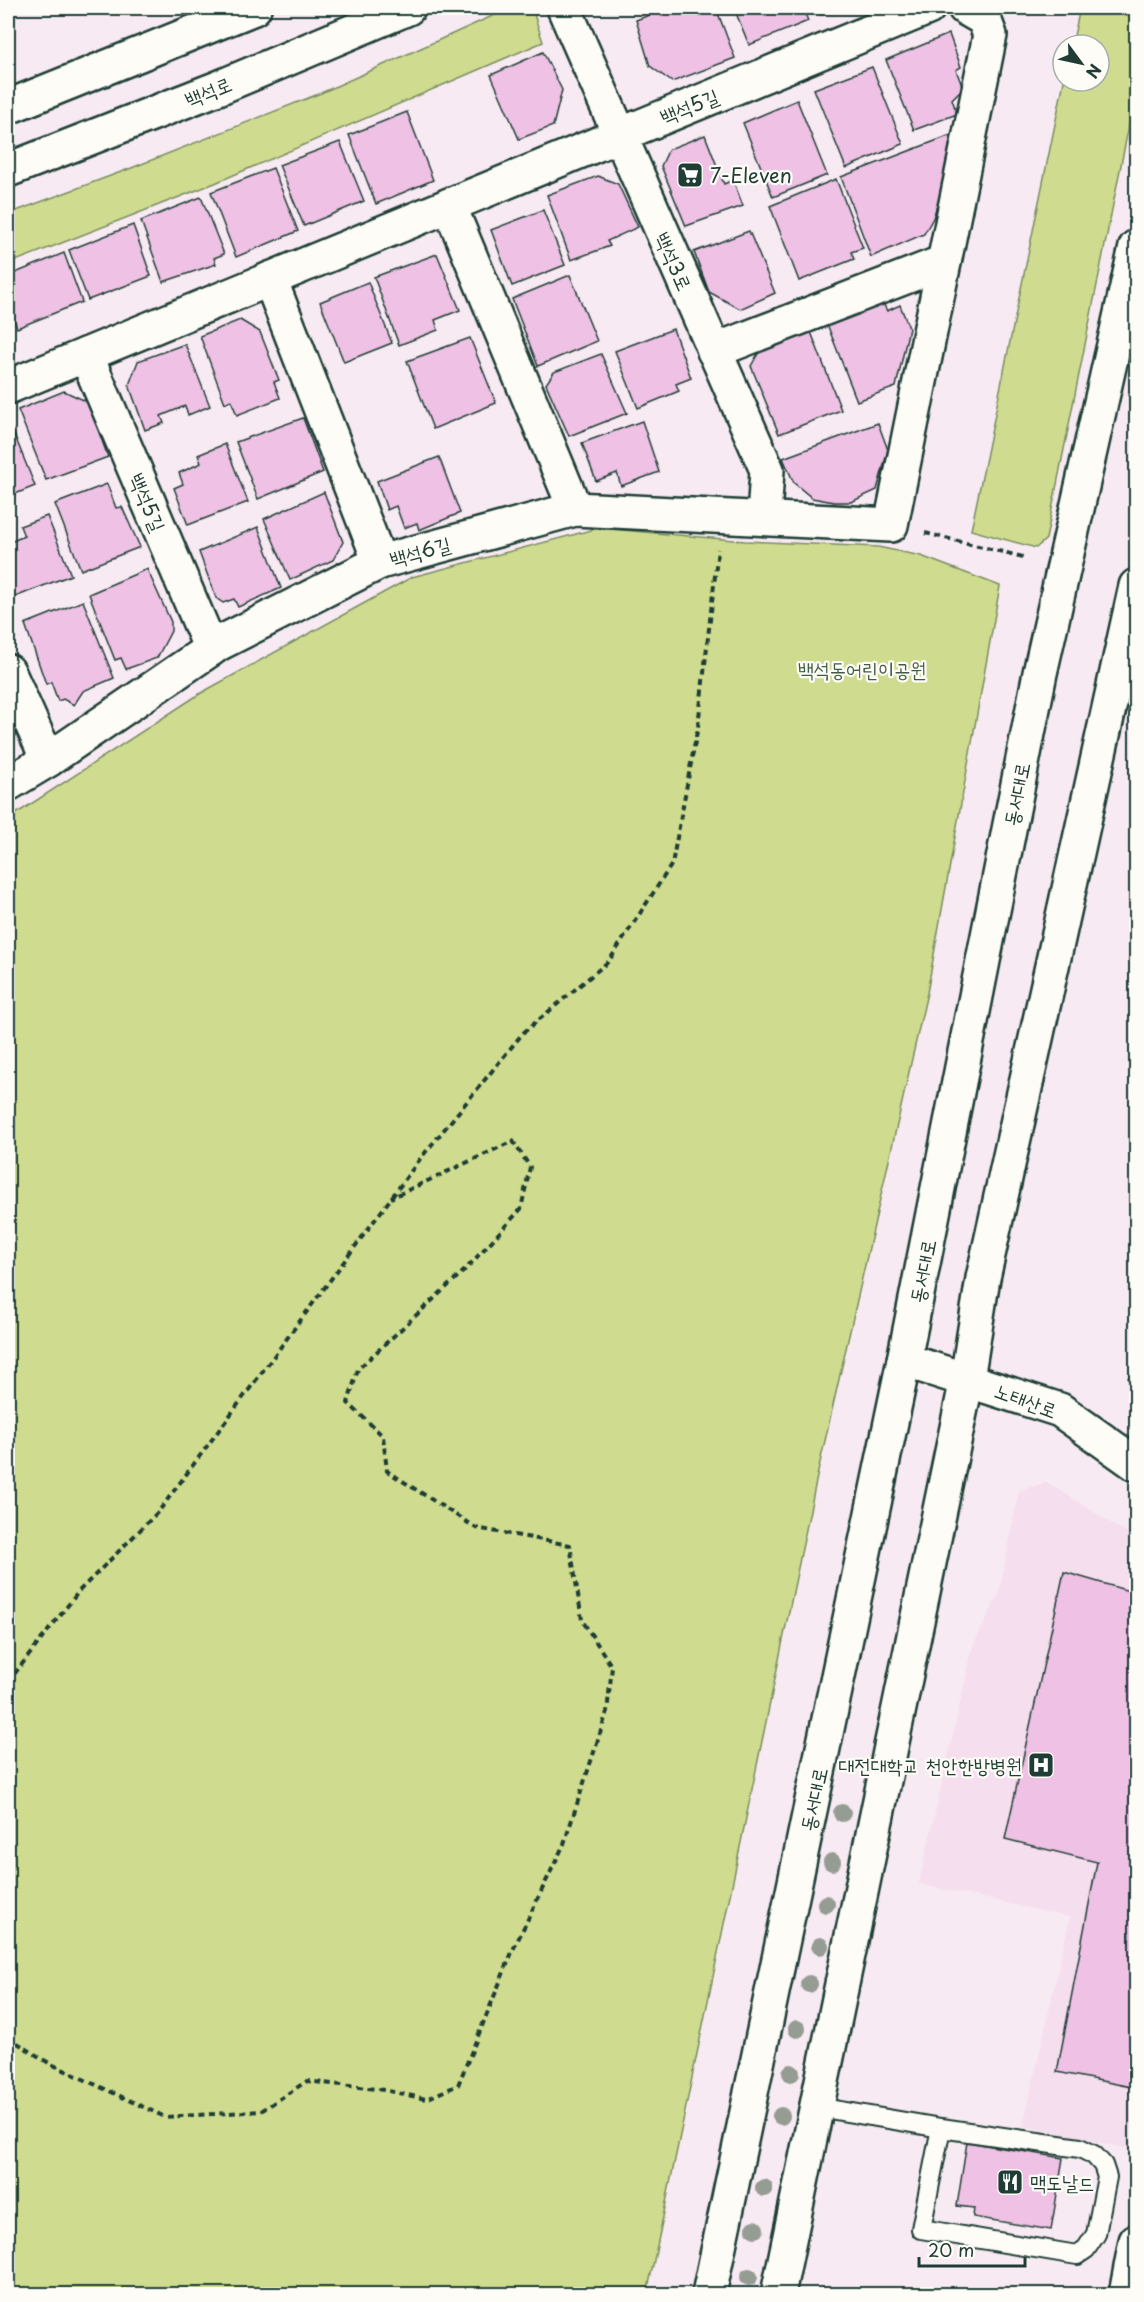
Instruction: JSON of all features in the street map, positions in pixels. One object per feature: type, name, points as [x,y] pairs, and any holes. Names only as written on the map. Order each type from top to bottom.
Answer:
[{"type":"street","points":[[8,107],[254,8]]},
{"type":"street","name":"백석로","points":[[8,170],[218,88],[408,8]]},
{"type":"street","name":"백석3로","points":[[564,8],[767,470],[764,518]]},
{"type":"street","name":"백석5길","points":[[8,387],[928,8]]},
{"type":"street","points":[[891,525],[990,35],[984,19],[964,8]]},
{"type":"street","points":[[449,205],[575,509]]},
{"type":"street","name":"동서대로","points":[[709,2295],[904,1360],[1040,673],[1137,247]]},
{"type":"street","points":[[714,351],[944,262]]},
{"type":"street","points":[[270,279],[380,562]]},
{"type":"street","name":"백석5길","points":[[86,355],[211,649]]},
{"type":"street","name":"백석6길","points":[[8,784],[48,760],[211,649],[380,562],[575,509],[891,525]]},
{"type":"street","points":[[778,2295],[967,1379],[983,1278],[1137,586]]},
{"type":"street","points":[[8,671],[48,760]]},
{"type":"street","name":"노태산로","points":[[904,1360],[1060,1410],[1137,1464]]},
{"type":"street","points":[[1126,2295],[1137,2241]]},
{"type":"lane","points":[[817,2107],[940,2128],[1080,2148],[1094,2155],[1103,2165],[1107,2177],[1096,2234],[1086,2249],[1077,2255],[921,2229],[940,2128]]},
{"type":"path","points":[[8,1682],[80,1590],[159,1511],[391,1198],[523,1033],[609,961],[672,864],[698,726],[722,517]]},
{"type":"path","points":[[891,525],[1023,557]]},
{"type":"path","points":[[8,2037],[50,2063],[165,2117],[261,2111],[307,2081],[384,2090],[426,2099],[458,2085],[513,1950],[564,1844],[607,1712],[612,1667],[582,1620],[570,1545],[476,1528],[387,1471],[383,1436],[348,1403],[358,1369],[464,1271],[521,1209],[530,1167],[513,1141],[391,1198]]},
{"type":"shaded area","name":"대전대학교 천안한방병원","points":[[1047,1482],[1136,1539],[1136,2107],[1128,2149],[1023,2126],[1070,1917],[919,1884],[973,1646],[999,1594],[1019,1491]]},
{"type":"green space","points":[[510,8],[532,8],[543,42],[215,183],[8,264],[8,214],[321,93]]},
{"type":"green space","points":[[1080,8],[1136,8],[1136,90],[1046,539],[1036,548],[971,530],[1062,93],[1111,93],[1111,33],[1075,33]]},
{"type":"green space","name":"백석동어린이공원","points":[[599,528],[745,541],[878,547],[921,556],[1000,586],[927,993],[819,1467],[647,2294],[8,2294],[8,819],[201,693],[412,577]]},
{"type":"building","points":[[668,8],[716,8],[735,58],[672,82],[650,66],[636,20]]},
{"type":"building","points":[[734,8],[803,8],[808,21],[749,45]]},
{"type":"building","points":[[818,8],[841,8],[821,15]]},
{"type":"building","points":[[949,34],[961,67],[956,70],[963,88],[952,99],[957,114],[914,130],[886,60]]},
{"type":"building","points":[[543,52],[562,90],[553,126],[519,139],[491,75]]},
{"type":"building","points":[[872,67],[903,144],[846,168],[814,89]]},
{"type":"building","points":[[797,100],[827,175],[773,197],[743,123]]},
{"type":"building","points":[[407,112],[433,180],[376,204],[349,135]]},
{"type":"building","points":[[705,135],[724,184],[733,180],[743,206],[686,226],[661,166],[669,149]]},
{"type":"building","points":[[951,135],[944,183],[933,218],[924,234],[871,257],[841,177]]},
{"type":"building","points":[[340,142],[364,201],[304,226],[279,165]]},
{"type":"building","points":[[273,168],[298,231],[236,257],[211,192]]},
{"type":"building","points":[[598,176],[618,184],[638,227],[607,241],[610,246],[571,260],[547,195]]},
{"type":"building","points":[[836,179],[863,248],[851,252],[854,259],[799,281],[770,206]]},
{"type":"building","points":[[201,197],[224,254],[214,258],[216,264],[163,282],[141,221]]},
{"type":"building","points":[[543,210],[565,265],[512,286],[491,230]]},
{"type":"building","points":[[133,225],[151,276],[88,300],[69,250]]},
{"type":"building","points":[[749,231],[775,293],[740,309],[709,292],[694,252]]},
{"type":"building","points":[[64,253],[82,302],[17,328],[8,303],[8,276]]},
{"type":"building","points":[[437,254],[460,310],[435,320],[438,330],[399,345],[374,277]]},
{"type":"building","points":[[570,275],[597,341],[538,366],[512,299]]},
{"type":"building","points":[[368,282],[392,343],[344,362],[320,302]]},
{"type":"building","points":[[883,303],[887,311],[900,305],[909,328],[896,387],[857,401],[827,324]]},
{"type":"building","points":[[240,320],[260,332],[279,380],[274,382],[280,398],[237,415],[231,400],[225,403],[200,336]]},
{"type":"building","points":[[673,329],[691,378],[676,384],[679,391],[638,408],[615,351]]},
{"type":"building","points":[[811,332],[841,410],[779,434],[751,366],[759,352]]},
{"type":"building","points":[[470,338],[496,403],[433,429],[407,361]]},
{"type":"building","points":[[185,344],[210,406],[188,415],[185,406],[161,416],[164,423],[145,430],[129,385],[138,361]]},
{"type":"building","points":[[601,354],[627,413],[569,436],[546,384],[554,372]]},
{"type":"building","points":[[64,391],[88,402],[108,457],[46,480],[18,410]]},
{"type":"building","points":[[303,418],[323,472],[258,499],[236,442]]},
{"type":"building","points":[[8,419],[35,486],[8,497]]},
{"type":"building","points":[[642,421],[659,472],[621,486],[617,473],[596,481],[582,443]]},
{"type":"building","points":[[878,423],[888,450],[877,490],[851,502],[834,502],[812,498],[794,483],[783,458]]},
{"type":"building","points":[[225,444],[248,502],[188,525],[174,488],[183,484],[179,473],[201,463],[198,455]]},
{"type":"building","points":[[439,457],[460,513],[419,530],[417,523],[404,528],[396,506],[387,510],[377,481]]},
{"type":"building","points":[[107,484],[116,508],[122,507],[140,547],[81,570],[55,504]]},
{"type":"building","points":[[324,492],[343,542],[333,560],[290,580],[264,519]]},
{"type":"building","points":[[47,516],[71,575],[10,599],[8,594],[8,559],[10,558],[8,543],[24,536],[20,526]]},
{"type":"building","points":[[258,527],[281,588],[238,607],[234,599],[223,603],[216,598],[199,552]]},
{"type":"building","points":[[147,569],[171,622],[171,631],[157,658],[126,669],[121,658],[115,660],[89,594]]},
{"type":"building","points":[[83,601],[114,678],[83,691],[74,705],[63,699],[58,701],[51,682],[46,684],[25,624]]},
{"type":"building","points":[[1136,1360],[1136,1383],[1128,1379]]},
{"type":"building","points":[[1064,1572],[1136,1593],[1136,2088],[1057,2072],[1097,1862],[1005,1839]]},
{"type":"building","name":"맥도날드","points":[[967,2142],[1063,2158],[1051,2230],[973,2217],[974,2208],[957,2206]]},
{"type":"place","name":"7-Eleven","points":[[690,175]]},
{"type":"place","name":"대전대학교 천안한방병원","points":[[1041,1765]]},
{"type":"place","name":"맥도날드","points":[[1010,2182]]}]
